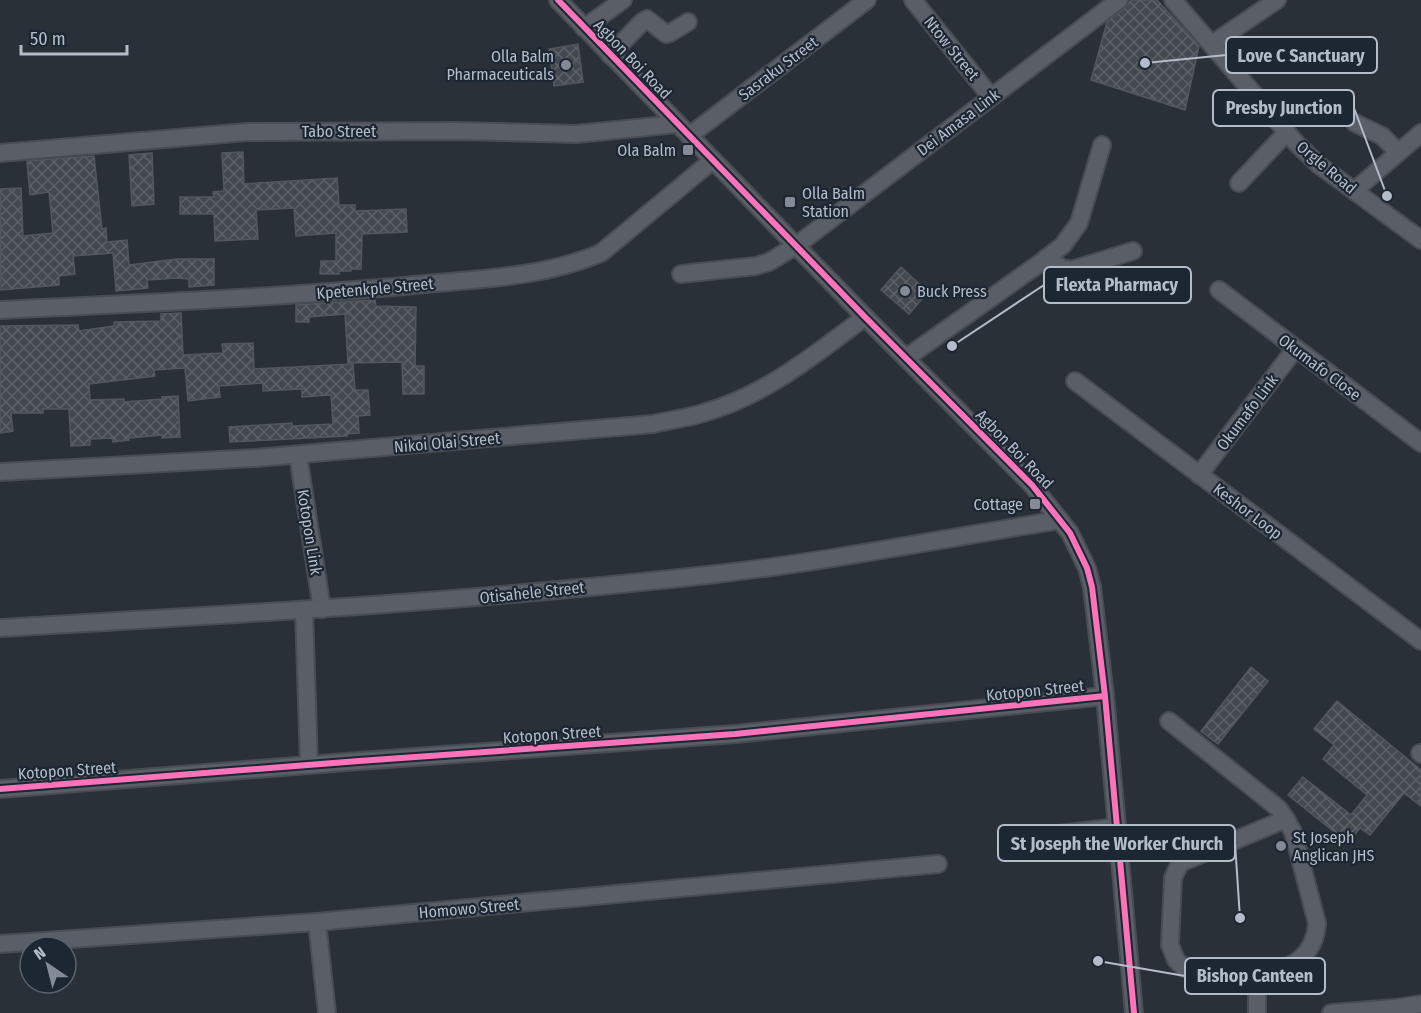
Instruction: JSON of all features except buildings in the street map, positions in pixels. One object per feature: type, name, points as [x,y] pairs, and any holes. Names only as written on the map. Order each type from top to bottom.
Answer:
[{"type":"street","name":"Agbon Boi Road","points":[[558,0],[865,317],[1032,485],[1060,519],[1079,549],[1092,587],[1105,696],[1134,1013]]},
{"type":"street","points":[[584,28],[623,0]]},
{"type":"street","name":"Sasraku Street","points":[[688,134],[867,0]]},
{"type":"street","name":"Ntow Street","points":[[913,0],[991,97]]},
{"type":"street","name":"Dei Amasa Link","points":[[681,274],[756,266],[769,262],[797,246],[1119,0]]},
{"type":"street","name":"Orgle Road","points":[[1173,0],[1287,132],[1319,165],[1421,240]]},
{"type":"street","points":[[1212,44],[1276,0]]},
{"type":"street","points":[[610,54],[647,19],[666,34],[688,22]]},
{"type":"street","points":[[1355,123],[1382,136],[1398,152]]},
{"type":"street","name":"Tabo Street","points":[[0,153],[247,132],[458,131],[688,134]]},
{"type":"street","points":[[1239,183],[1287,132]]},
{"type":"street","points":[[1354,191],[1421,133]]},
{"type":"street","points":[[906,358],[1062,245],[1079,223],[1093,182],[1102,145]]},
{"type":"street","name":"Kpetenkple Street","points":[[0,310],[349,291],[538,272],[580,262],[602,253],[713,160]]},
{"type":"street","points":[[1046,258],[1062,268],[1071,270],[1133,251]]},
{"type":"street","name":"Okumafo Close","points":[[1219,291],[1421,443]]},
{"type":"street","name":"Nikoi Olai Street","points":[[0,472],[298,454],[653,424],[704,413],[758,390],[788,373],[865,317]]},
{"type":"street","name":"Okumafo Link","points":[[1199,475],[1295,349]]},
{"type":"street","name":"Keshor Loop","points":[[1075,381],[1421,641]]},
{"type":"street","name":"Kotopon Link","points":[[298,454],[322,609]]},
{"type":"street","name":"Otisahele Street","points":[[0,628],[490,597],[717,574],[781,566],[1060,519]]},
{"type":"street","points":[[304,610],[309,765]]},
{"type":"street","name":"Kotopon Street","points":[[0,789],[735,735],[1105,696]]},
{"type":"street","points":[[1169,721],[1278,808],[1286,819],[1293,832],[1317,923],[1313,943],[1298,963],[1257,981],[1184,968],[1176,960],[1170,945],[1173,878],[1180,863],[1286,819]]},
{"type":"street","points":[[1042,836],[1117,827]]},
{"type":"street","name":"Homowo Street","points":[[0,944],[317,922],[938,864]]},
{"type":"street","points":[[317,922],[327,1013]]},
{"type":"street","points":[[1257,981],[1257,1013]]},
{"type":"street","points":[[1331,1013],[1421,1004]]},
{"type":"street","points":[[1396,1008],[1421,1011]]},
{"type":"cycle path","points":[[558,0],[865,317],[1032,485],[1070,533],[1087,568],[1092,587],[1105,696],[1134,1013]]},
{"type":"cycle path","points":[[0,789],[735,734],[1105,696]]},
{"type":"place","name":"Love C Sanctuary","points":[[1145,63]]},
{"type":"place","name":"Olla Balm Pharmaceuticals","points":[[566,65]]},
{"type":"place","name":"Ola Balm","points":[[688,150]]},
{"type":"place","name":"Presby Junction","points":[[1387,196]]},
{"type":"place","name":"Olla Balm Station","points":[[790,202]]},
{"type":"place","name":"Buck Press","points":[[905,291]]},
{"type":"place","name":"Flexta Pharmacy","points":[[952,346]]},
{"type":"place","name":"Cottage","points":[[1035,504]]},
{"type":"place","name":"St Joseph Anglican JHS","points":[[1281,846]]},
{"type":"place","name":"St Joseph the Worker Church","points":[[1240,918]]},
{"type":"place","name":"Bishop Canteen","points":[[1098,961]]}]
